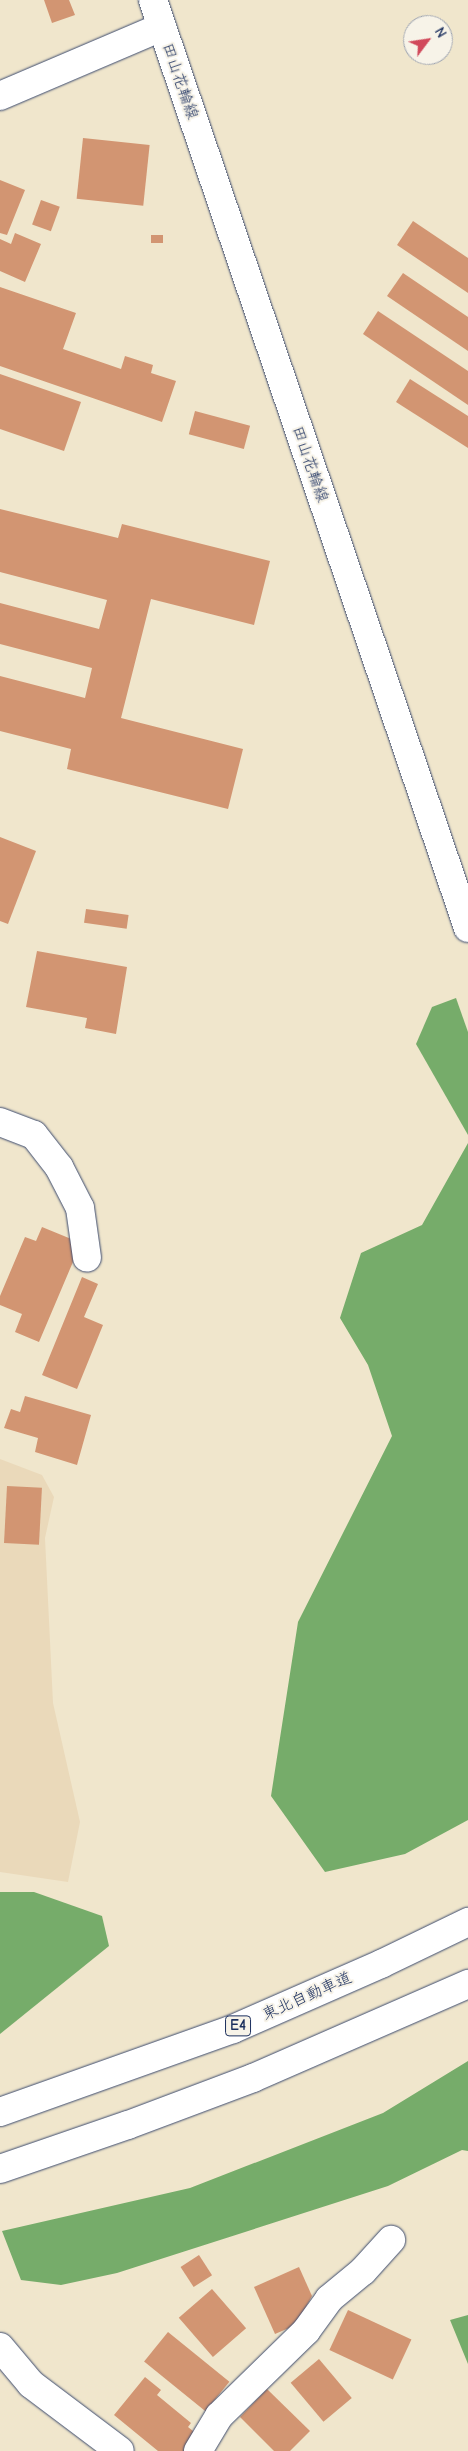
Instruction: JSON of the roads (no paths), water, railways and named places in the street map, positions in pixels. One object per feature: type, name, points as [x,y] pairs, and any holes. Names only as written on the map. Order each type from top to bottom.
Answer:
[{"type":"main road","name":"田山花輪線","points":[[153,0],[468,928]]},
{"type":"main road","points":[[0,96],[162,27]]},
{"type":"main road","points":[[0,1122],[34,1135],[59,1167],[80,1208],[87,1258]]},
{"type":"main road","name":"東北自動車道","points":[[0,2112],[233,2029],[381,1964],[468,1922]]},
{"type":"main road","points":[[0,2169],[128,2125],[253,2078],[468,1984]]},
{"type":"main road","points":[[198,2451],[219,2416],[306,2331],[329,2299],[362,2271],[391,2240]]},
{"type":"main road","points":[[0,2347],[31,2384],[120,2451]]}]
